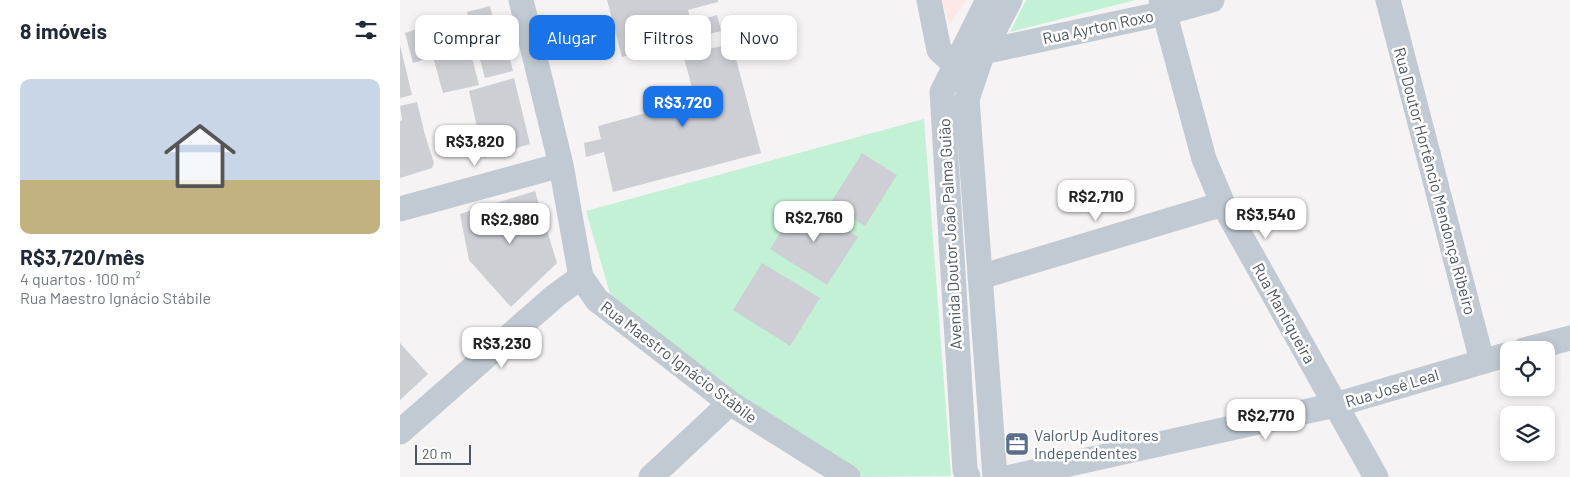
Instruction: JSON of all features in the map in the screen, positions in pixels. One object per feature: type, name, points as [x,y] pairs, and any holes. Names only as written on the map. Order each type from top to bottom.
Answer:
[{"type":"street","name":"Rua Maestro Ignácio Stábile","points":[[521,0],[561,165],[581,277],[597,300],[730,404],[848,477]]},
{"type":"street","points":[[928,0],[940,50],[955,64]]},
{"type":"street","name":"Avenida Doutor João Palma Guião","points":[[968,477],[964,470],[942,92],[988,0]]},
{"type":"street","name":"Avenida Doutor João Palma Guião","points":[[995,477],[967,99],[983,52],[1010,0]]},
{"type":"street","name":"Rua Ayrton Roxo","points":[[955,64],[983,52],[1163,6],[1212,0]]},
{"type":"street","name":"Rua Doutor Hortêncio Mendonça Ribeiro","points":[[1388,0],[1482,361]]},
{"type":"street","name":"Rua Mantiqueira","points":[[1163,6],[1204,159],[1223,204],[1376,477]]},
{"type":"street","points":[[400,209],[561,165]]},
{"type":"street","points":[[980,277],[1223,204]]},
{"type":"street","points":[[400,432],[555,296],[581,277]]},
{"type":"street","points":[[1555,342],[1570,338]]},
{"type":"street","name":"Rua José Leal","points":[[1011,477],[1336,405],[1500,356]]},
{"type":"street","points":[[651,477],[730,404]]},
{"type":"shaded area","points":[[942,0],[966,0],[949,26]]},
{"type":"green space","points":[[1026,0],[1135,0],[1010,32]]},
{"type":"green space","points":[[924,119],[951,476],[853,477],[613,304],[586,211]]},
{"type":"building","points":[[607,0],[718,0],[718,2],[688,10],[689,15],[625,15],[625,56],[622,57],[615,30],[615,15],[611,15]]},
{"type":"building","points":[[490,6],[492,15],[468,15],[467,12]]},
{"type":"building","points":[[717,15],[721,31],[711,34],[711,17]]},
{"type":"building","points":[[415,30],[415,60],[423,60],[413,63],[405,33]]},
{"type":"building","points":[[400,45],[412,95],[400,98]]},
{"type":"building","points":[[721,46],[721,60],[736,60],[761,153],[613,192],[604,152],[586,157],[584,143],[601,139],[598,126],[672,106],[674,118],[698,110],[685,60],[711,60],[711,48]]},
{"type":"building","points":[[434,60],[473,60],[479,85],[443,93]]},
{"type":"building","points":[[480,60],[510,60],[513,71],[485,78]]},
{"type":"building","points":[[514,78],[530,144],[484,158],[469,91]]},
{"type":"building","points":[[417,102],[434,163],[432,168],[400,178],[400,121],[402,120],[400,106]]},
{"type":"building","points":[[862,153],[897,175],[865,226],[830,204]]},
{"type":"building","points":[[535,191],[557,263],[511,307],[469,260],[460,214]]},
{"type":"building","points":[[800,201],[858,237],[827,285],[770,249]]},
{"type":"building","points":[[762,263],[820,298],[790,346],[733,310]]},
{"type":"building","points":[[400,343],[428,374],[400,400]]},
{"type":"place","name":"ValorUp Auditores Independentes","points":[[1017,444]]}]
